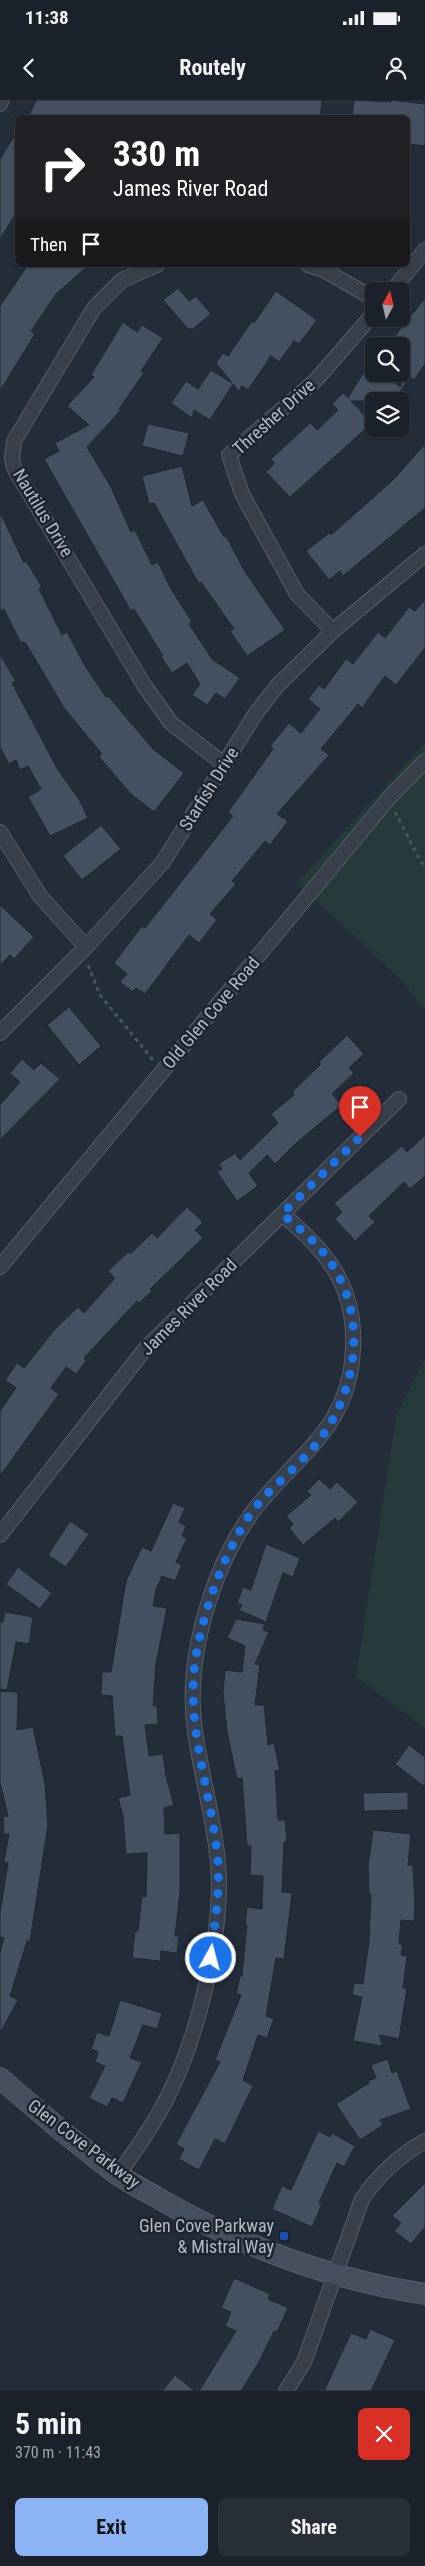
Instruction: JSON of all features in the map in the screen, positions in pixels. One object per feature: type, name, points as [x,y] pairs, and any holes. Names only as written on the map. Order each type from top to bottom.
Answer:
[{"type":"street","points":[[0,104],[2,100]]},
{"type":"street","points":[[399,282],[425,250]]},
{"type":"street","name":"Nautilus Drive","points":[[152,267],[122,280],[94,308],[14,441],[12,458],[14,468],[144,685],[171,724],[225,765]]},
{"type":"street","points":[[314,267],[324,270],[365,294]]},
{"type":"street","name":"Thresher Drive","points":[[333,631],[297,594],[242,494],[228,455],[316,380],[365,323]]},
{"type":"street","name":"Starfish Drive","points":[[0,1033],[86,947],[163,862],[256,713],[277,686],[333,631],[425,554]]},
{"type":"street","name":"Old Glen Cove Road","points":[[0,1267],[389,798],[425,761]]},
{"type":"street","points":[[0,832],[40,896],[86,947]]},
{"type":"street","name":"James River Road","points":[[0,1535],[145,1349],[399,1099]]},
{"type":"street","points":[[118,2175],[154,2121],[180,2070],[195,2027],[211,1958],[216,1917],[218,1865],[211,1810],[194,1730],[196,1658],[206,1611],[217,1580],[246,1522],[263,1498],[316,1444],[334,1419],[351,1372],[354,1346],[351,1305],[342,1281],[327,1257],[310,1237],[282,1214]]},
{"type":"street","name":"Glen Cove Parkway","points":[[0,2078],[53,2124],[118,2175],[195,2219],[242,2242],[337,2275],[392,2289],[425,2294]]},
{"type":"street","points":[[286,2391],[304,2362],[337,2275],[362,2199],[375,2180],[395,2161],[425,2142]]},
{"type":"path","points":[[389,798],[425,866]]},
{"type":"path","points":[[86,947],[88,967],[100,995],[162,1072]]},
{"type":"green space","points":[[425,743],[425,1010],[401,980],[297,883]]},
{"type":"green space","points":[[425,1359],[425,1728],[356,1677],[396,1417]]},
{"type":"building","points":[[36,100],[322,100],[320,115],[29,115]]},
{"type":"building","points":[[354,100],[391,102],[391,100],[425,104],[425,146],[410,144],[410,115],[352,115]]},
{"type":"building","points":[[15,135],[15,215],[0,239],[0,159]]},
{"type":"building","points":[[27,267],[87,267],[56,294],[31,331],[35,334],[0,391],[0,306]]},
{"type":"building","points":[[178,288],[189,301],[196,296],[211,314],[193,329],[188,329],[163,300]]},
{"type":"building","points":[[276,291],[317,320],[299,344],[294,341],[279,362],[271,356],[248,390],[242,386],[239,391],[233,384],[210,420],[194,410],[192,418],[171,403],[186,381],[198,389],[211,370],[232,383],[216,363],[223,353],[228,356]]},
{"type":"building","points":[[425,298],[425,364],[414,380],[410,377],[410,337],[394,337],[401,328],[410,328],[410,317]]},
{"type":"building","points":[[123,322],[137,332],[142,325],[163,338],[141,371],[144,373],[119,409],[121,410],[87,447],[111,487],[131,532],[135,530],[152,565],[158,562],[171,589],[192,622],[189,624],[212,659],[240,678],[225,699],[216,693],[207,705],[192,695],[200,684],[187,663],[172,673],[161,657],[163,656],[134,609],[131,611],[44,459],[59,451],[55,443],[89,425],[67,406],[94,377],[91,375]]},
{"type":"building","points":[[365,370],[365,382],[393,382],[401,387],[401,382],[407,382],[400,392],[365,392],[365,401],[351,401],[365,416],[365,429],[290,497],[266,472],[275,463],[271,459],[310,423],[317,430],[338,410],[332,404],[343,393],[348,398]]},
{"type":"building","points":[[148,424],[189,433],[183,456],[142,446]]},
{"type":"building","points":[[425,444],[425,508],[343,576],[340,571],[329,580],[306,551],[329,533],[331,535],[393,480]]},
{"type":"building","points":[[182,466],[192,506],[203,500],[224,537],[226,536],[244,570],[285,630],[247,656],[230,631],[234,629],[201,582],[199,584],[154,503],[149,504],[142,476]]},
{"type":"building","points":[[0,512],[24,563],[26,561],[42,587],[39,589],[62,635],[67,632],[85,666],[106,697],[108,696],[153,749],[184,773],[154,812],[131,794],[99,757],[102,754],[64,708],[25,642],[21,643],[4,609],[0,611]]},
{"type":"building","points":[[425,600],[425,648],[396,685],[385,676],[362,708],[358,704],[321,749],[329,755],[277,814],[288,821],[270,845],[265,841],[232,881],[236,884],[210,914],[217,920],[199,943],[189,935],[145,994],[136,988],[133,992],[120,982],[127,974],[114,963],[142,926],[145,928],[233,816],[228,812],[273,749],[270,746],[289,723],[301,733],[320,709],[308,699],[319,685],[324,689],[346,659],[353,664],[378,632],[385,638],[409,607],[415,611]]},
{"type":"building","points":[[0,655],[16,681],[12,683],[58,770],[80,801],[88,818],[50,836],[28,797],[41,789],[28,766],[20,770],[16,760],[9,764],[0,747]]},
{"type":"building","points":[[101,825],[121,849],[82,880],[63,856]]},
{"type":"building","points":[[0,905],[34,937],[14,959],[10,955],[0,965]]},
{"type":"building","points":[[69,1007],[101,1046],[79,1065],[47,1025]]},
{"type":"building","points":[[347,1035],[364,1054],[349,1068],[354,1073],[332,1094],[342,1105],[295,1144],[275,1164],[267,1155],[249,1173],[258,1186],[237,1201],[217,1172],[222,1169],[219,1164],[235,1153],[240,1160],[278,1123],[271,1114],[294,1095],[292,1092]]},
{"type":"building","points":[[22,1059],[34,1070],[41,1063],[60,1079],[0,1140],[0,1105],[20,1082],[10,1073]]},
{"type":"building","points":[[425,1135],[425,1176],[410,1189],[404,1182],[369,1216],[375,1222],[355,1241],[335,1219],[342,1212],[334,1203],[402,1146],[407,1152]]},
{"type":"building","points":[[187,1207],[203,1222],[195,1230],[203,1238],[150,1289],[152,1291],[139,1303],[137,1301],[84,1358],[86,1361],[76,1374],[66,1367],[51,1388],[59,1394],[0,1476],[0,1411],[16,1388],[5,1380],[17,1363],[24,1368],[55,1329],[78,1307],[84,1313],[115,1278],[108,1271],[128,1252],[130,1254],[152,1233],[157,1238]]},
{"type":"building","points":[[319,1479],[330,1489],[337,1482],[358,1502],[338,1522],[335,1518],[303,1545],[289,1528],[293,1524],[286,1516],[311,1495],[307,1491]]},
{"type":"building","points":[[173,1503],[185,1508],[179,1522],[186,1526],[182,1536],[187,1538],[176,1562],[182,1565],[175,1581],[162,1576],[156,1590],[153,1606],[167,1608],[156,1664],[153,1706],[157,1706],[158,1724],[145,1725],[149,1756],[163,1754],[166,1776],[174,1805],[164,1808],[165,1834],[180,1833],[180,1892],[175,1936],[179,1936],[177,1953],[161,1951],[160,1961],[132,1958],[135,1931],[138,1931],[142,1896],[146,1897],[147,1853],[126,1854],[123,1816],[118,1798],[130,1795],[122,1736],[115,1736],[112,1696],[101,1695],[102,1672],[111,1672],[126,1581],[142,1547],[151,1551]]},
{"type":"building","points":[[70,1521],[89,1534],[66,1567],[48,1555]]},
{"type":"building","points":[[266,1544],[300,1558],[293,1577],[283,1573],[266,1622],[239,1610],[242,1605],[237,1603],[243,1587],[251,1590]]},
{"type":"building","points":[[18,1567],[52,1593],[40,1609],[6,1584]]},
{"type":"building","points":[[5,1612],[33,1617],[29,1644],[16,1642],[7,1690],[0,1689],[0,1622],[3,1622]]},
{"type":"building","points":[[236,1619],[265,1624],[263,1630],[269,1632],[255,1664],[260,1665],[255,1705],[264,1705],[268,1745],[274,1743],[280,1770],[275,1771],[278,1820],[285,1820],[287,1842],[284,1842],[282,1892],[292,1893],[284,1959],[276,1958],[266,2016],[274,2019],[267,2038],[258,2035],[243,2080],[253,2086],[225,2144],[215,2139],[199,2170],[179,2159],[184,2149],[176,2144],[220,2062],[215,2060],[241,1995],[236,1994],[240,1976],[242,1976],[247,1907],[262,1909],[263,1876],[250,1875],[251,1846],[247,1846],[242,1778],[237,1779],[227,1732],[223,1693],[225,1670],[242,1672],[245,1646],[227,1638]]},
{"type":"building","points":[[0,1691],[18,1692],[17,1730],[33,1727],[45,1784],[48,1825],[30,1941],[27,1941],[10,1996],[18,2000],[0,2033],[0,1952],[4,1938],[0,1937],[0,1913],[8,1863],[4,1862],[9,1834],[4,1835],[3,1817],[8,1816],[0,1783]]},
{"type":"building","points":[[409,1745],[425,1757],[425,1787],[395,1764]]},
{"type":"building","points":[[408,1792],[408,1810],[364,1811],[363,1793]]},
{"type":"building","points":[[373,1830],[411,1834],[408,1865],[413,1865],[415,1904],[414,1921],[401,1920],[399,1944],[403,1945],[401,1955],[407,1956],[403,1988],[407,1988],[399,2039],[379,2035],[383,2046],[353,2041],[362,1997],[352,1995],[354,1983],[363,1984],[369,1941],[371,1894],[369,1894],[368,1866]]},
{"type":"building","points":[[120,2000],[162,2013],[157,2029],[143,2025],[130,2058],[142,2062],[123,2103],[112,2098],[107,2107],[89,2098],[105,2066],[95,2062],[98,2052],[91,2049],[97,2032],[109,2036]]},
{"type":"building","points":[[388,2059],[392,2073],[397,2071],[411,2109],[380,2120],[383,2125],[360,2140],[336,2104],[369,2083],[368,2081],[376,2078],[371,2065]]},
{"type":"building","points":[[318,2131],[330,2137],[332,2133],[355,2146],[344,2167],[337,2163],[319,2203],[322,2204],[312,2227],[272,2209],[282,2186],[291,2190]]},
{"type":"building","points":[[425,2183],[425,2227],[411,2244],[394,2231],[401,2223],[392,2216]]},
{"type":"building","points":[[234,2278],[270,2294],[268,2299],[288,2308],[277,2332],[274,2331],[259,2362],[241,2391],[199,2391],[236,2331],[225,2326],[231,2312],[221,2308]]},
{"type":"building","points":[[370,2329],[395,2340],[371,2391],[324,2391],[351,2333],[366,2339]]},
{"type":"building","points":[[175,2375],[195,2391],[162,2391]]},
{"type":"place","name":"Glen Cove Parkway & Mistral Way","points":[[284,2236]]},
{"type":"route","points":[[211,1958],[216,1917],[218,1865],[211,1810],[194,1730],[196,1658],[206,1611],[217,1580],[246,1522],[263,1498],[316,1444],[334,1419],[346,1390],[351,1372],[354,1346],[351,1305],[342,1281],[327,1257],[310,1237],[282,1214],[360,1137]]}]
